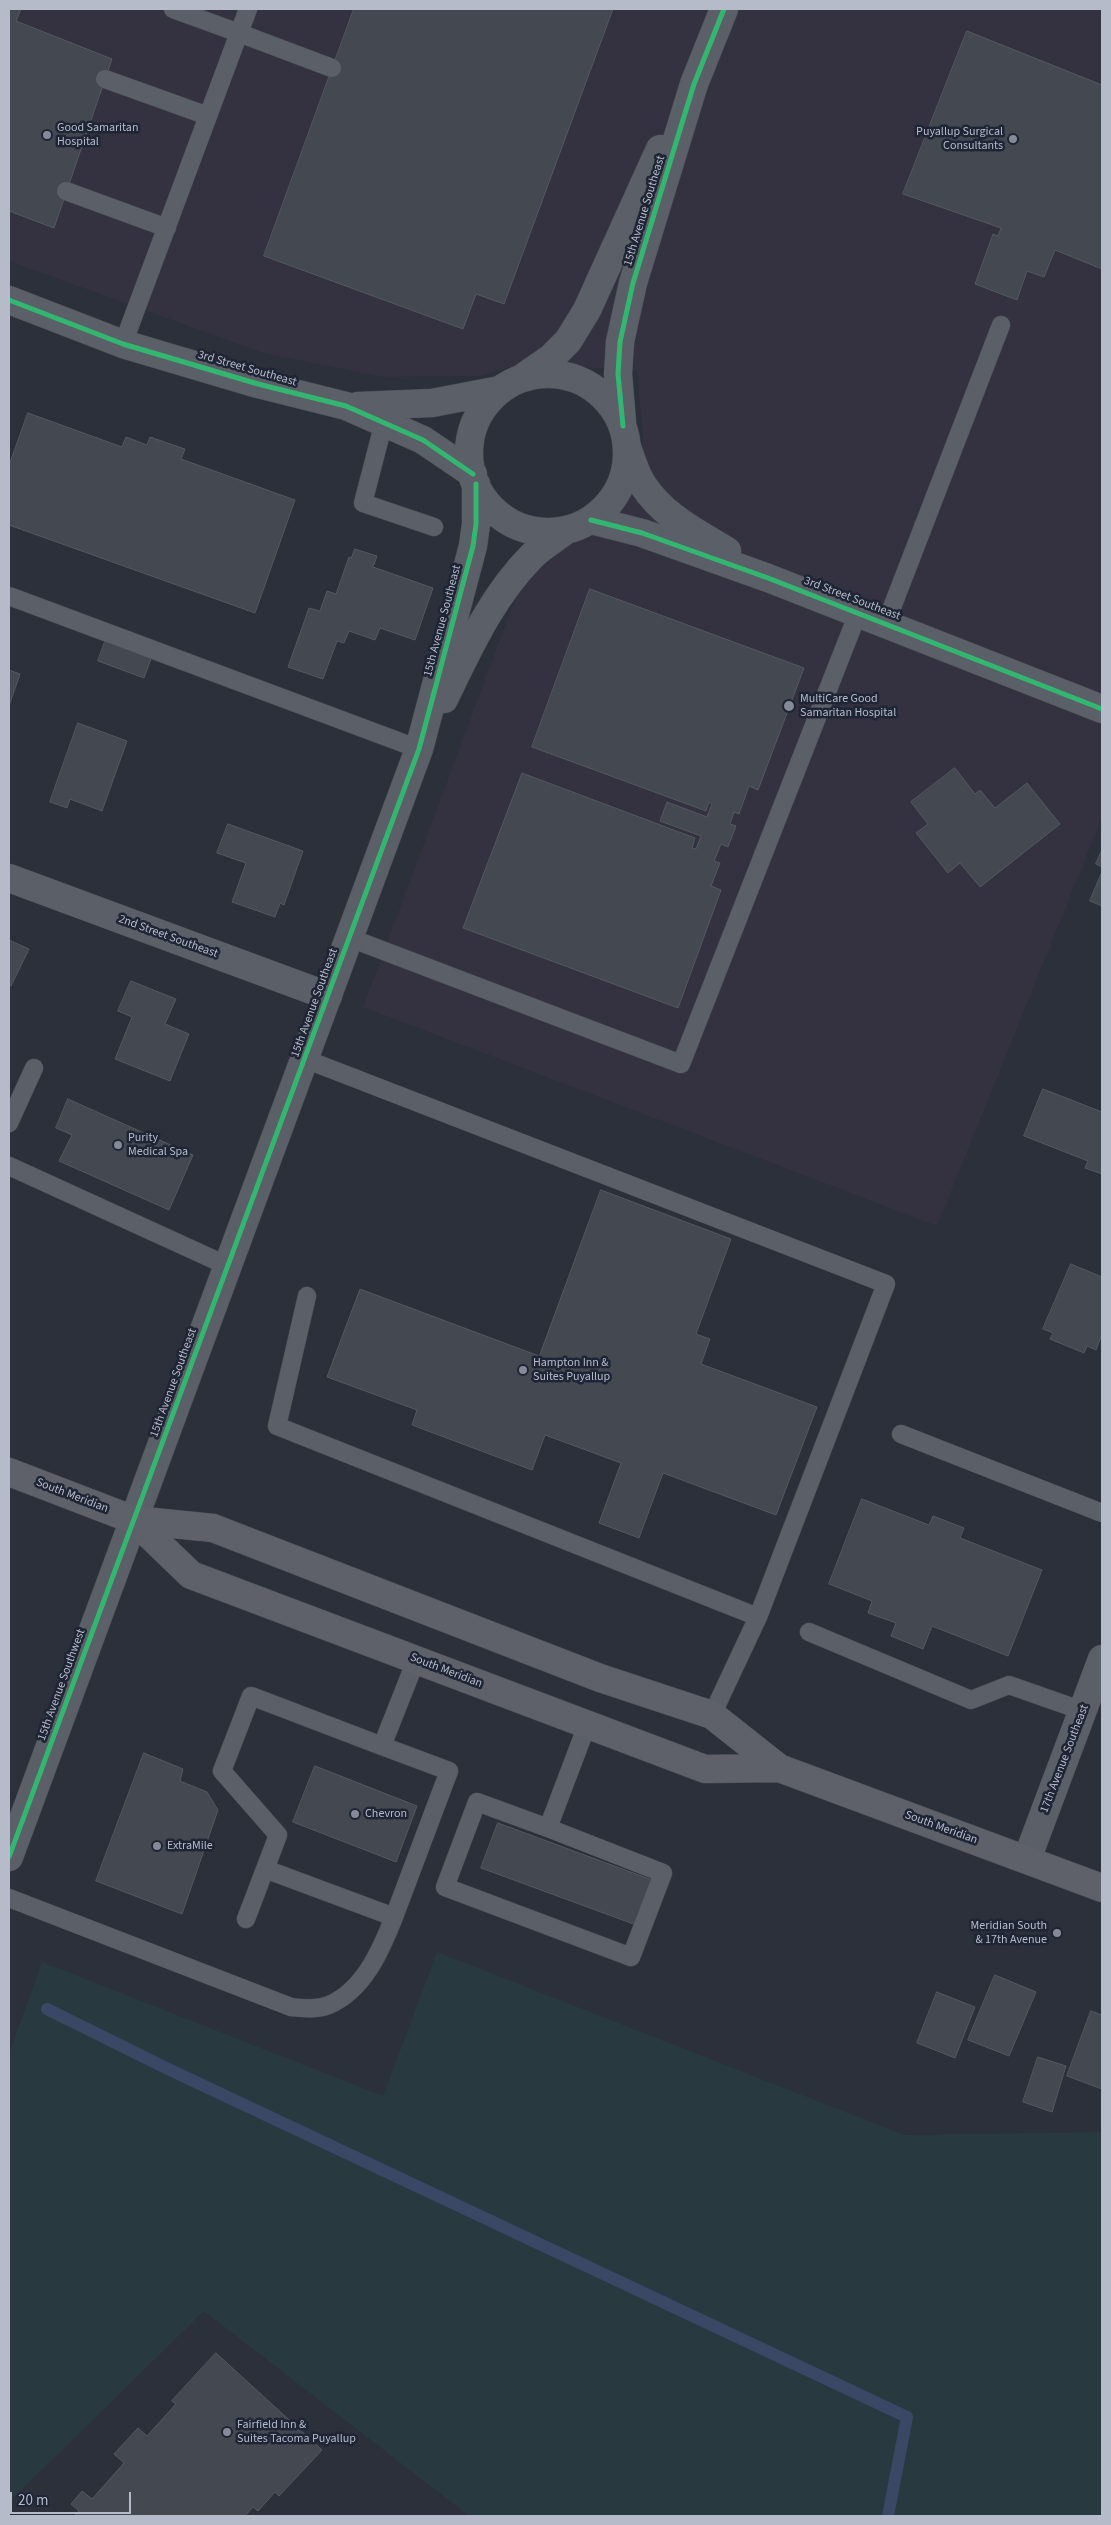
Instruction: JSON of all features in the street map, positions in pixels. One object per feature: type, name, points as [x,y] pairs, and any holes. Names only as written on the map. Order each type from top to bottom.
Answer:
[{"type":"main road","name":"South Meridian","points":[[9,1472],[134,1520],[213,1528],[600,1678],[712,1715],[779,1768],[1102,1888]]},
{"type":"main road","name":"South Meridian","points":[[134,1520],[192,1575],[704,1769],[779,1768]]},
{"type":"street","name":"15th Avenue Southeast","points":[[625,438],[618,374],[623,330],[633,282],[694,84],[724,9]]},
{"type":"street","name":"15th Avenue Southeast","points":[[510,384],[551,358],[568,341],[587,310],[651,167],[694,84]]},
{"type":"street","name":"3rd Street Southeast","points":[[9,300],[123,344],[258,384],[346,406],[432,445],[474,479]]},
{"type":"street","points":[[546,374],[570,377],[593,387],[611,404],[625,438],[624,477],[611,501],[591,520],[566,530],[539,532],[512,524],[491,507],[474,479],[470,459],[472,433],[482,410],[510,384],[546,374]]},
{"type":"street","name":"3rd Street Southeast","points":[[346,406],[432,404],[510,384]]},
{"type":"street","name":"3rd Street Southeast","points":[[625,438],[642,483],[654,501],[674,518],[768,578]]},
{"type":"street","name":"15th Avenue Southeast","points":[[134,1520],[419,749],[473,546],[476,524],[474,479]]},
{"type":"street","name":"3rd Street Southeast","points":[[591,520],[642,533],[768,578],[1102,709]]},
{"type":"street","name":"15th Avenue Southeast","points":[[419,749],[486,616],[510,580],[534,554],[566,530]]},
{"type":"street","name":"2nd Street Southeast","points":[[9,878],[328,996]]},
{"type":"street","name":"15th Avenue Southwest","points":[[9,1857],[134,1520]]},
{"type":"street","name":"17th Avenue Southeast","points":[[1027,1859],[1102,1659]]},
{"type":"lane","points":[[173,9],[332,68]]},
{"type":"lane","points":[[123,344],[248,9]]},
{"type":"lane","points":[[105,79],[208,116]]},
{"type":"lane","points":[[66,191],[167,228]]},
{"type":"lane","points":[[886,623],[1001,325]]},
{"type":"lane","points":[[384,422],[363,502],[434,527]]},
{"type":"lane","points":[[9,596],[419,749]]},
{"type":"lane","points":[[350,938],[681,1064],[858,613]]},
{"type":"lane","points":[[305,1059],[886,1284],[758,1617],[712,1715]]},
{"type":"lane","points":[[9,1123],[34,1068]]},
{"type":"lane","points":[[9,1166],[228,1266]]},
{"type":"lane","points":[[307,1296],[277,1426],[758,1617]]},
{"type":"lane","points":[[901,1434],[1102,1513]]},
{"type":"lane","points":[[809,1632],[972,1700],[1009,1685],[1083,1712]]},
{"type":"lane","points":[[382,1746],[416,1660]]},
{"type":"lane","points":[[9,1898],[290,2007],[308,2009],[328,2005],[345,1994],[370,1970],[394,1917],[449,1771],[251,1696],[222,1770],[278,1835],[246,1919]]},
{"type":"lane","points":[[548,1828],[587,1725]]},
{"type":"lane","points":[[477,1802],[548,1828],[663,1873],[631,1957],[445,1887],[477,1802]]},
{"type":"lane","points":[[265,1869],[394,1917]]},
{"type":"shaded area","name":"MultiCare Good Samaritan Hospital","points":[[9,9],[1102,9],[1102,818],[937,1226],[363,1007],[517,594],[643,441],[637,371],[524,363],[481,376],[383,377],[263,353],[9,261]]},
{"type":"shaded area","points":[[437,1952],[904,2135],[1102,2132],[1102,2516],[469,2516],[204,2311],[9,2502],[9,2054],[42,1962],[383,2096]]},
{"type":"building","name":"Good Samaritan Hospital","points":[[9,9],[21,9],[16,21],[112,59],[54,228],[9,211]]},
{"type":"building","points":[[354,9],[613,9],[504,304],[476,294],[463,329],[264,256]]},
{"type":"building","name":"Puyallup Surgical Consultants","points":[[967,31],[1102,85],[1102,269],[1055,250],[1044,277],[1027,271],[1017,300],[975,284],[993,234],[998,236],[1001,228],[903,194]]},
{"type":"building","points":[[28,413],[122,447],[126,437],[147,445],[150,437],[185,449],[181,459],[295,500],[255,613],[9,525],[9,466]]},
{"type":"building","points":[[355,549],[377,556],[373,567],[433,588],[415,640],[380,628],[375,640],[349,631],[344,643],[337,641],[323,679],[288,667],[309,608],[320,611],[327,591],[336,594],[349,557],[351,558]]},
{"type":"building","points":[[590,589],[804,668],[758,790],[749,786],[739,814],[734,812],[730,824],[736,826],[728,847],[721,844],[714,861],[720,863],[711,886],[721,890],[678,1008],[463,928],[522,773],[695,838],[692,848],[696,849],[701,836],[660,821],[667,802],[707,817],[712,804],[709,802],[706,811],[532,747]]},
{"type":"building","points":[[106,639],[152,656],[144,678],[98,661]]},
{"type":"building","points":[[9,670],[20,674],[9,706]]},
{"type":"building","points":[[78,723],[127,741],[102,811],[70,799],[67,808],[50,802]]},
{"type":"building","points":[[955,768],[975,794],[980,790],[995,808],[1027,783],[1060,824],[980,887],[960,863],[948,873],[916,833],[928,824],[911,802]]},
{"type":"building","points":[[228,824],[303,851],[284,905],[280,903],[275,917],[232,902],[246,863],[217,853]]},
{"type":"building","points":[[1102,850],[1102,867],[1096,864]]},
{"type":"building","points":[[1102,872],[1102,906],[1090,901]]},
{"type":"building","points":[[9,940],[29,949],[11,986],[9,985]]},
{"type":"building","points":[[131,981],[176,999],[165,1024],[189,1034],[170,1081],[115,1059],[132,1017],[118,1011]]},
{"type":"building","points":[[1043,1089],[1102,1112],[1102,1174],[1085,1168],[1088,1161],[1024,1136]]},
{"type":"building","name":"Purity Medical Spa","points":[[68,1099],[193,1155],[169,1210],[59,1161],[72,1135],[56,1128]]},
{"type":"building","name":"Hampton Inn & Suites Puyallup","points":[[601,1190],[731,1239],[696,1334],[710,1339],[701,1364],[817,1407],[776,1515],[663,1473],[639,1538],[599,1523],[621,1463],[545,1435],[532,1470],[412,1425],[417,1410],[327,1377],[360,1289],[539,1356]]},
{"type":"building","points":[[1071,1264],[1102,1277],[1102,1334],[1096,1350],[1087,1346],[1084,1353],[1050,1339],[1053,1333],[1043,1329]]},
{"type":"building","points":[[862,1499],[929,1525],[933,1516],[964,1528],[960,1538],[1042,1570],[1008,1656],[932,1626],[923,1649],[891,1636],[896,1623],[868,1613],[872,1601],[829,1584]]},
{"type":"building","name":"ExtraMile","points":[[144,1753],[183,1769],[180,1781],[207,1792],[218,1810],[182,1914],[96,1881]]},
{"type":"building","name":"Chevron","points":[[315,1766],[417,1806],[396,1862],[293,1822]]},
{"type":"building","points":[[498,1823],[655,1881],[639,1926],[481,1868]]},
{"type":"building","points":[[995,1975],[1036,1992],[1009,2056],[968,2040]]},
{"type":"building","points":[[937,1992],[975,2007],[955,2058],[917,2043]]},
{"type":"building","points":[[1091,2011],[1102,2015],[1102,2089],[1067,2076]]},
{"type":"building","points":[[1038,2057],[1066,2066],[1052,2112],[1023,2102]]},
{"type":"building","name":"Fairfield Inn & Suites Tacoma Puyallup","points":[[216,2353],[322,2450],[279,2496],[275,2492],[258,2511],[253,2507],[245,2516],[74,2516],[79,2511],[71,2504],[82,2491],[92,2499],[124,2463],[114,2454],[138,2428],[147,2436],[176,2404],[172,2401]]},
{"type":"waterway","points":[[47,2009],[166,2068],[907,2417],[888,2516]]},
{"type":"cycle path","points":[[623,426],[618,374],[620,342],[633,283],[694,84],[724,9]]},
{"type":"cycle path","points":[[9,300],[123,344],[258,384],[346,406],[423,440],[473,474]]},
{"type":"cycle path","points":[[9,1857],[419,749],[473,546],[476,524],[476,484]]},
{"type":"cycle path","points":[[591,520],[642,533],[768,578],[1102,709]]},
{"type":"place","name":"Good Samaritan Hospital","points":[[47,135]]},
{"type":"place","name":"Puyallup Surgical Consultants","points":[[1013,139]]},
{"type":"place","name":"MultiCare Good Samaritan Hospital","points":[[789,706]]},
{"type":"place","name":"Purity Medical Spa","points":[[118,1145]]},
{"type":"place","name":"Hampton Inn & Suites Puyallup","points":[[523,1370]]},
{"type":"place","name":"Chevron","points":[[355,1814]]},
{"type":"place","name":"ExtraMile","points":[[157,1846]]},
{"type":"place","name":"Meridian South & 17th Avenue","points":[[1057,1933]]},
{"type":"place","name":"Fairfield Inn & Suites Tacoma Puyallup","points":[[227,2432]]}]
